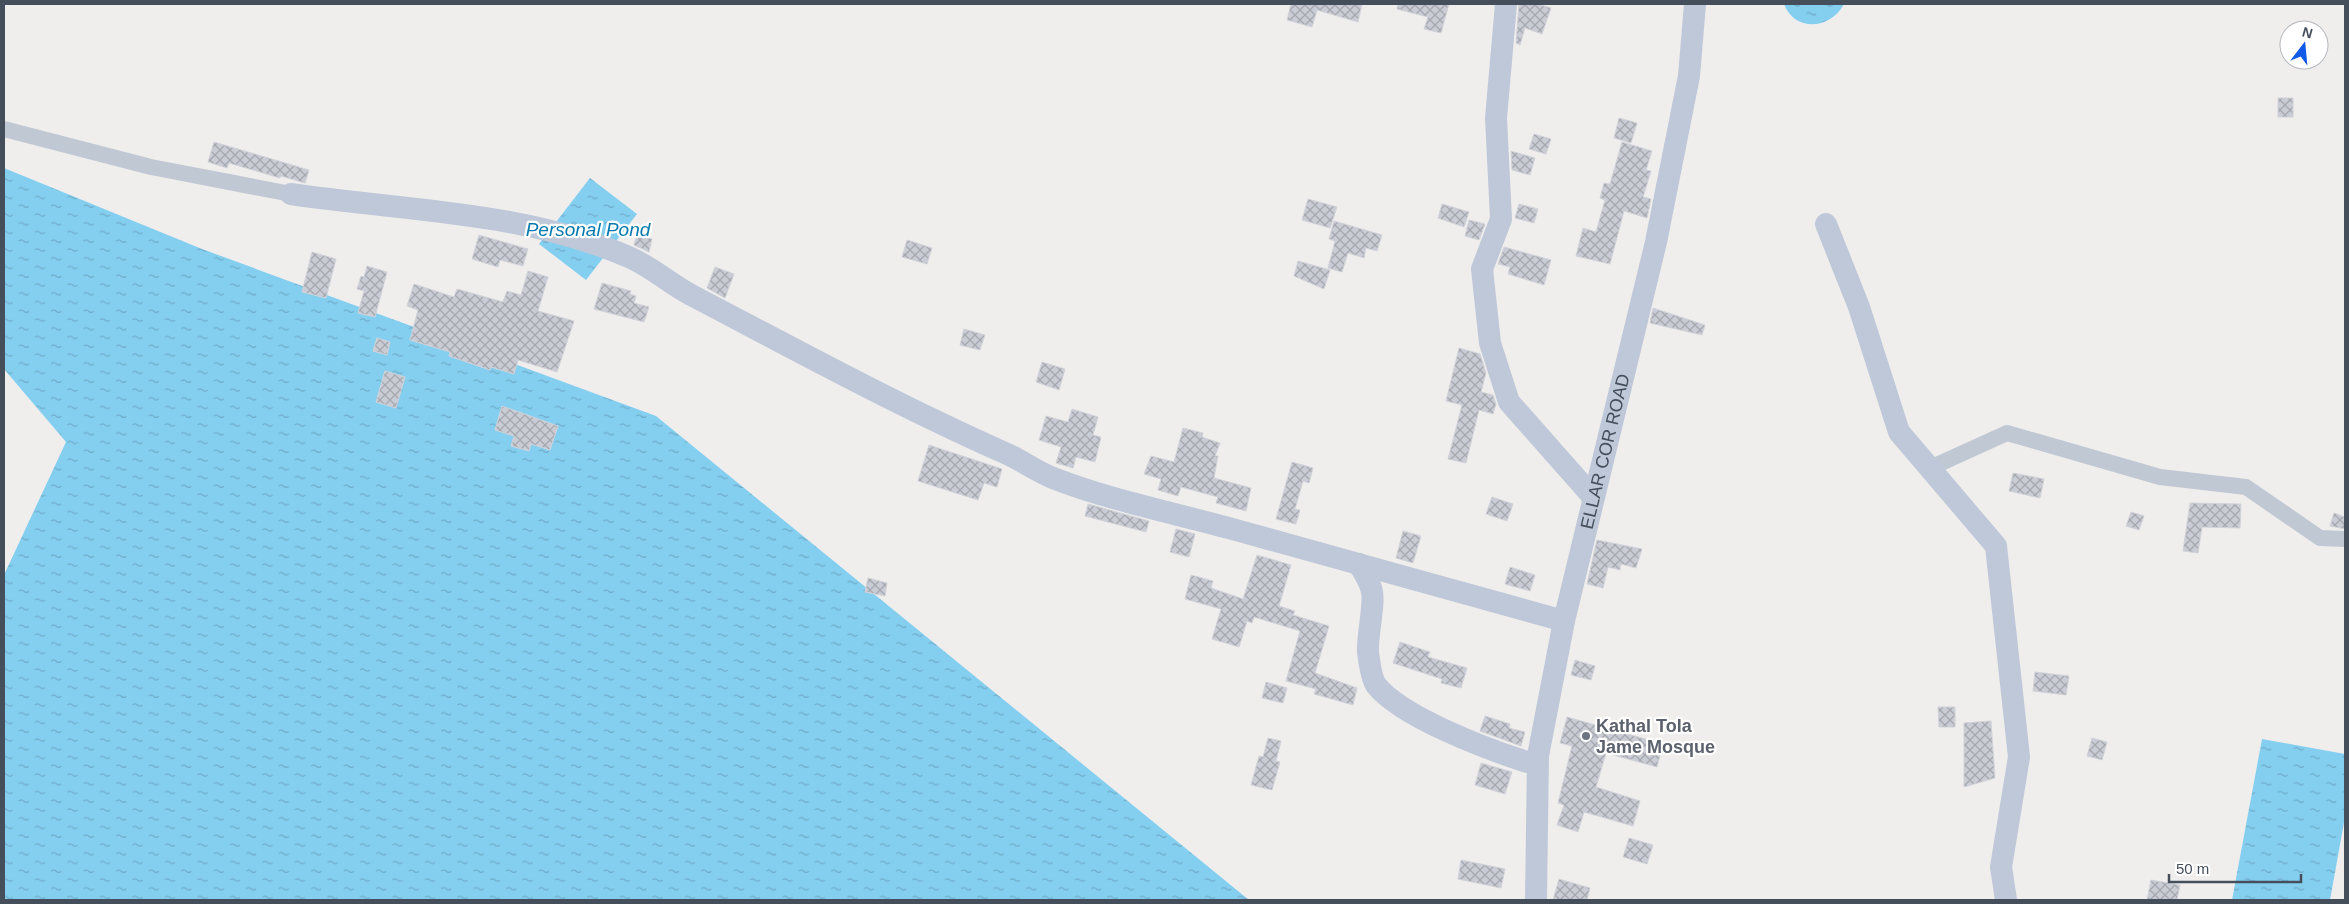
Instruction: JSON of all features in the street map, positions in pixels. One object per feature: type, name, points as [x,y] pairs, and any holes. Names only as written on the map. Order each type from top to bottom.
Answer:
[{"type":"street","points":[[1506,4],[1503,20],[1496,118],[1501,219],[1482,269],[1490,343],[1509,402],[1593,498]]},
{"type":"street","name":"ELLAR COR ROAD","points":[[1536,900],[1538,756],[1564,621],[1656,242],[1689,76],[1695,4]]},
{"type":"street","points":[[4,129],[151,167],[291,194],[499,219],[584,242],[633,259],[686,292],[846,378],[941,425],[1021,460],[1051,477],[1166,513],[1564,621]]},
{"type":"street","points":[[1826,224],[1859,308],[1899,432],[1996,546],[2019,757],[2001,867],[2006,900]]},
{"type":"street","points":[[1930,468],[2007,434],[2160,477],[2246,487],[2320,538],[2345,539]]},
{"type":"street","points":[[1359,564],[1372,589],[1372,608],[1368,629],[1368,654],[1374,683],[1412,715],[1501,754],[1527,762]]},
{"type":"water","points":[[1784,4],[1844,4],[1831,19],[1813,24],[1796,20]]},
{"type":"water","points":[[4,168],[202,249],[656,416],[1249,900],[4,900],[4,575],[66,442],[4,369]]},
{"type":"water","name":"Personal Pond","points":[[590,178],[637,214],[586,280],[539,244]]},
{"type":"water","points":[[2262,739],[2345,754],[2345,817],[2330,900],[2232,900]]},
{"type":"building","points":[[1291,4],[1362,4],[1358,22],[1317,10],[1312,27],[1287,20]]},
{"type":"building","points":[[1398,4],[1449,4],[1441,33],[1424,29],[1428,17],[1397,9]]},
{"type":"building","points":[[1519,4],[1537,4],[1551,8],[1542,34],[1525,28],[1520,45],[1516,43]]},
{"type":"building","points":[[2278,98],[2293,98],[2293,117],[2278,117]]},
{"type":"building","points":[[1619,118],[1637,123],[1631,143],[1614,138]]},
{"type":"building","points":[[1534,134],[1551,139],[1546,154],[1529,149]]},
{"type":"building","points":[[214,142],[309,170],[305,183],[281,176],[280,178],[229,163],[227,168],[208,162]]},
{"type":"building","points":[[1622,142],[1652,151],[1646,170],[1651,171],[1643,197],[1651,199],[1647,218],[1624,211],[1610,264],[1576,256],[1583,228],[1596,232],[1605,200],[1600,198],[1604,183],[1610,184]]},
{"type":"building","points":[[1511,151],[1535,158],[1530,175],[1512,170]]},
{"type":"building","points":[[1308,199],[1337,207],[1330,228],[1302,220]]},
{"type":"building","points":[[1442,204],[1469,212],[1464,227],[1438,218]]},
{"type":"building","points":[[1519,204],[1538,209],[1534,223],[1515,218]]},
{"type":"building","points":[[1469,220],[1485,224],[1479,240],[1465,236]]},
{"type":"building","points":[[1334,221],[1382,235],[1377,251],[1366,248],[1364,258],[1348,253],[1342,272],[1328,268],[1335,241],[1329,239]]},
{"type":"building","points":[[637,234],[652,239],[649,252],[634,245]]},
{"type":"building","points":[[479,235],[528,249],[523,266],[500,260],[498,267],[472,259]]},
{"type":"building","points":[[907,240],[932,248],[927,264],[902,257]]},
{"type":"building","points":[[1504,247],[1551,260],[1544,285],[1508,274],[1510,267],[1498,264]]},
{"type":"building","points":[[312,252],[336,259],[326,298],[302,292]]},
{"type":"building","points":[[1298,261],[1330,270],[1324,289],[1294,276]]},
{"type":"building","points":[[367,266],[387,272],[375,317],[358,313],[364,291],[357,289],[361,276],[364,277]]},
{"type":"building","points":[[715,267],[734,274],[725,298],[707,288]]},
{"type":"building","points":[[528,271],[548,277],[538,311],[574,321],[557,372],[518,360],[514,374],[491,367],[490,370],[449,356],[450,352],[410,340],[418,310],[407,306],[414,284],[454,297],[457,289],[503,302],[507,291],[521,295]]},
{"type":"building","points":[[602,283],[631,291],[630,294],[636,296],[634,303],[649,307],[644,322],[594,309]]},
{"type":"building","points":[[1653,308],[1705,325],[1702,335],[1650,323]]},
{"type":"building","points":[[964,329],[985,335],[980,350],[960,345]]},
{"type":"building","points":[[377,338],[390,342],[387,355],[373,351]]},
{"type":"building","points":[[1459,348],[1480,354],[1486,373],[1481,392],[1493,395],[1496,404],[1493,414],[1479,410],[1466,463],[1448,459],[1462,405],[1446,401]]},
{"type":"building","points":[[1042,362],[1065,369],[1059,390],[1036,382]]},
{"type":"building","points":[[385,371],[405,377],[396,408],[376,402]]},
{"type":"building","points":[[502,406],[558,426],[550,450],[531,444],[529,451],[511,446],[514,436],[495,430]]},
{"type":"building","points":[[1072,409],[1098,417],[1093,435],[1101,437],[1095,462],[1076,457],[1073,468],[1056,463],[1061,447],[1039,440],[1046,416],[1068,422]]},
{"type":"building","points":[[1183,428],[1203,433],[1202,437],[1220,443],[1215,456],[1218,456],[1214,478],[1251,488],[1246,511],[1216,503],[1218,497],[1181,487],[1178,496],[1158,490],[1161,479],[1144,474],[1151,456],[1174,462]]},
{"type":"building","points":[[929,445],[1002,469],[997,487],[984,483],[978,500],[918,481]]},
{"type":"building","points":[[1292,462],[1313,468],[1309,483],[1303,481],[1295,509],[1300,510],[1296,524],[1276,519]]},
{"type":"building","points":[[2013,473],[2044,479],[2040,498],[2009,491]]},
{"type":"building","points":[[1492,497],[1513,504],[1507,521],[1486,514]]},
{"type":"building","points":[[2190,503],[2241,504],[2240,528],[2202,527],[2198,553],[2183,551]]},
{"type":"building","points":[[1088,504],[1149,521],[1146,532],[1085,516]]},
{"type":"building","points":[[2131,512],[2144,516],[2139,530],[2126,526]]},
{"type":"building","points":[[2334,513],[2345,517],[2345,529],[2330,526]]},
{"type":"building","points":[[1176,529],[1195,534],[1189,557],[1170,552]]},
{"type":"building","points":[[1403,531],[1421,536],[1413,563],[1396,558]]},
{"type":"building","points":[[1597,540],[1642,549],[1636,568],[1621,564],[1620,570],[1608,567],[1603,588],[1587,584]]},
{"type":"building","points":[[1257,555],[1291,565],[1279,606],[1295,611],[1293,615],[1329,626],[1315,673],[1357,688],[1353,705],[1314,694],[1316,689],[1286,681],[1300,631],[1254,617],[1252,623],[1247,621],[1239,647],[1212,639],[1221,609],[1185,599],[1191,575],[1213,581],[1211,588],[1243,599]]},
{"type":"building","points":[[1510,567],[1535,575],[1530,591],[1505,584]]},
{"type":"building","points":[[868,578],[887,583],[885,596],[865,592]]},
{"type":"building","points":[[1400,642],[1430,652],[1428,657],[1467,668],[1461,688],[1441,683],[1442,679],[1393,663]]},
{"type":"building","points":[[1575,660],[1595,666],[1591,680],[1571,675]]},
{"type":"building","points":[[2035,672],[2069,676],[2066,695],[2033,691]]},
{"type":"building","points":[[1266,682],[1287,688],[1283,703],[1262,698]]},
{"type":"building","points":[[1938,707],[1955,707],[1955,727],[1939,727]]},
{"type":"building","points":[[1485,716],[1510,724],[1509,728],[1525,732],[1521,746],[1480,731]]},
{"type":"building","points":[[1567,717],[1663,744],[1657,767],[1606,753],[1596,787],[1640,801],[1633,826],[1584,812],[1578,832],[1557,825],[1564,805],[1558,803],[1572,746],[1560,743]]},
{"type":"building","points":[[1991,721],[1995,778],[1964,787],[1964,723]]},
{"type":"building","points":[[1268,738],[1281,741],[1276,761],[1280,762],[1272,790],[1251,785],[1259,756],[1263,757]]},
{"type":"building","points":[[2092,738],[2107,742],[2102,760],[2087,756]]},
{"type":"building","points":[[1481,763],[1512,772],[1505,794],[1475,785]]},
{"type":"building","points":[[1629,838],[1653,845],[1647,864],[1623,857]]},
{"type":"building","points":[[1461,860],[1505,869],[1501,888],[1458,879]]},
{"type":"building","points":[[1559,879],[1590,888],[1587,900],[1553,900]]},
{"type":"building","points":[[2151,880],[2180,885],[2177,900],[2147,900]]},
{"type":"place","name":"Kathal Tola Jame Mosque","points":[[1586,736]]}]
